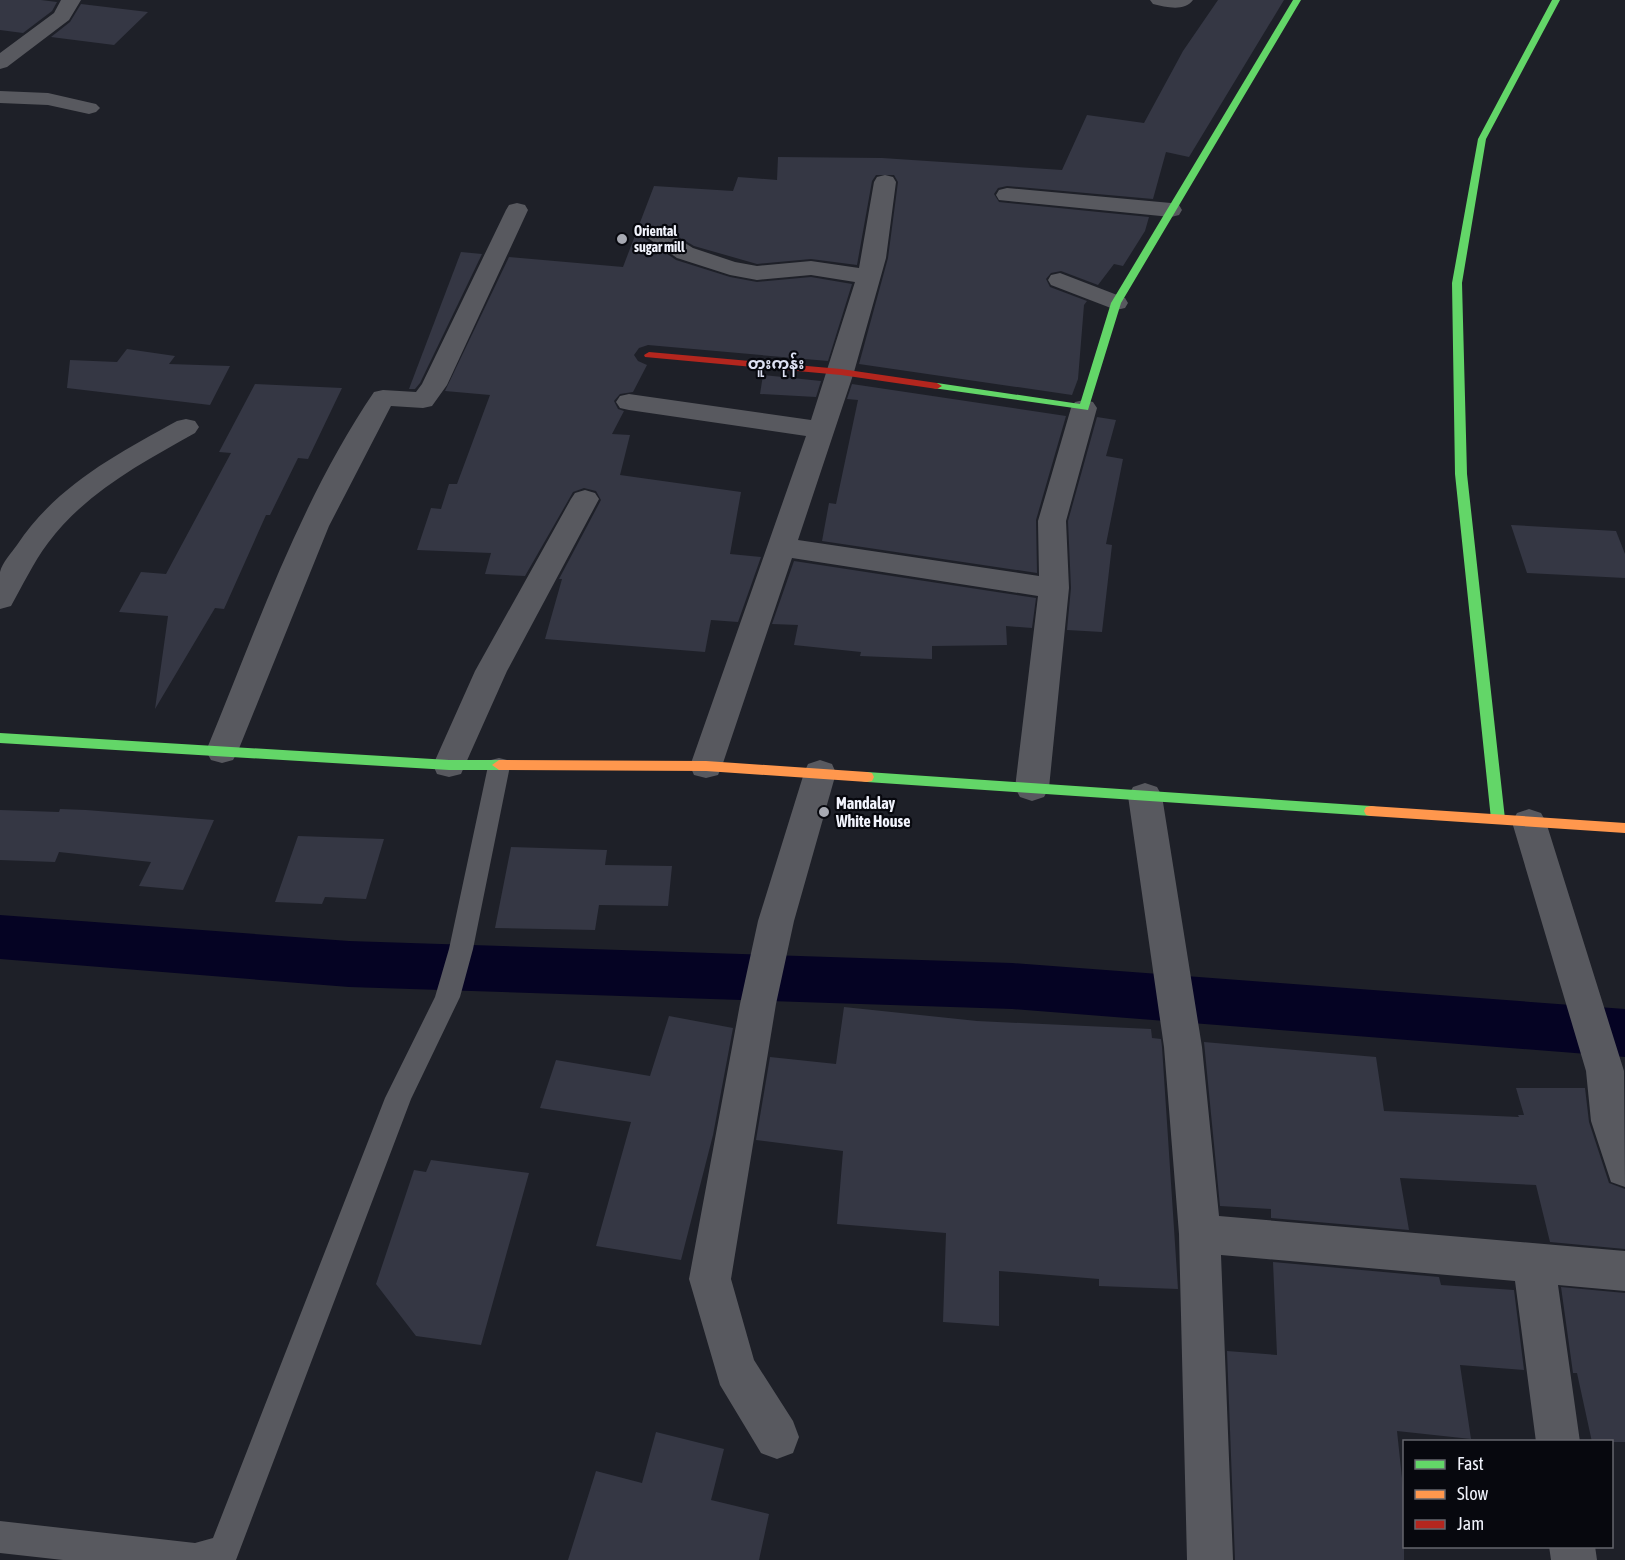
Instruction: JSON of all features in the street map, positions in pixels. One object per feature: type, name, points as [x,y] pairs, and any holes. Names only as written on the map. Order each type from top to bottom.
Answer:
[{"type":"street","points":[[0,63],[62,16],[71,0]]},
{"type":"street","points":[[1160,0],[1180,2],[1184,0]]},
{"type":"street","points":[[1032,788],[1054,588],[1052,521],[1116,303],[1297,0]]},
{"type":"street","points":[[1556,0],[1482,139],[1458,283],[1461,474],[1514,820],[1559,921],[1605,1071],[1611,1121],[1625,1169]]},
{"type":"street","points":[[0,97],[48,99],[89,108]]},
{"type":"street","points":[[706,766],[841,372],[874,258],[885,182]]},
{"type":"street","points":[[1007,195],[1171,210]]},
{"type":"street","points":[[222,751],[295,571],[360,435],[383,398],[423,400],[434,385],[517,210]]},
{"type":"street","points":[[654,234],[685,253],[730,268],[757,273],[811,268],[868,277]]},
{"type":"street","points":[[1060,280],[1116,303]]},
{"type":"street","points":[[649,355],[841,372],[1084,408]]},
{"type":"street","points":[[629,402],[822,430]]},
{"type":"street","points":[[0,599],[22,557],[54,518],[113,468],[186,427]]},
{"type":"street","points":[[449,765],[491,671],[585,499]]},
{"type":"street","points":[[782,547],[1054,588]]},
{"type":"street","points":[[0,738],[449,765],[706,766],[1625,828]]},
{"type":"street","points":[[777,1437],[735,1370],[710,1280],[758,1004],[776,921],[820,773]]},
{"type":"street","points":[[1144,796],[1183,1047],[1200,1234],[1210,1560]]},
{"type":"street","points":[[1200,1234],[1625,1271]]},
{"type":"street","points":[[1534,1264],[1558,1440]]},
{"type":"lane","points":[[0,1537],[195,1560],[215,1556],[225,1549],[398,1098],[447,997],[461,949],[499,766]]},
{"type":"building","points":[[0,0],[57,2],[52,11],[23,33],[0,30]]},
{"type":"building","points":[[1218,0],[1284,0],[1189,157],[1166,152],[1153,199],[1007,186],[998,188],[994,194],[999,202],[1149,217],[1145,231],[1123,266],[1114,264],[1098,285],[1061,271],[1051,273],[1046,279],[1050,287],[1087,301],[1084,305],[1078,379],[1072,395],[859,364],[888,258],[898,182],[894,175],[876,175],[872,181],[857,265],[811,259],[757,264],[694,246],[662,227],[646,227],[640,233],[641,236],[676,260],[730,277],[757,282],[811,277],[852,284],[828,361],[648,345],[639,348],[634,355],[638,361],[647,365],[633,392],[620,394],[614,401],[618,409],[624,411],[612,434],[630,435],[620,475],[741,492],[730,554],[761,557],[738,622],[711,620],[705,652],[545,639],[562,579],[559,579],[601,500],[596,491],[584,488],[573,492],[525,576],[485,574],[491,553],[417,550],[431,508],[441,509],[449,484],[457,484],[490,395],[445,391],[509,257],[623,267],[654,186],[733,191],[738,177],[777,180],[778,157],[882,158],[1062,170],[1087,115],[1144,123],[1183,51]]},
{"type":"building","points":[[81,4],[148,12],[114,45],[51,37],[70,22]]},
{"type":"building","points":[[461,252],[482,254],[420,383],[415,389],[409,389]]},
{"type":"building","points":[[127,349],[175,356],[169,364],[230,366],[210,405],[67,388],[70,360],[117,362]]},
{"type":"building","points":[[763,375],[821,381],[816,397],[760,394]]},
{"type":"building","points":[[255,384],[342,388],[308,459],[298,458],[270,515],[266,515],[224,609],[215,608],[155,709],[168,616],[119,612],[141,572],[166,574],[231,453],[219,452]]},
{"type":"building","points":[[852,384],[1066,416],[1036,520],[1037,573],[822,541],[829,503],[836,504],[858,400],[847,399]]},
{"type":"building","points":[[1097,417],[1116,420],[1106,456],[1123,459],[1106,544],[1112,545],[1102,632],[1067,630],[1071,588],[1068,521]]},
{"type":"building","points":[[1511,525],[1616,531],[1625,554],[1625,578],[1527,573]]},
{"type":"building","points":[[794,561],[1036,598],[1032,628],[1006,626],[1007,645],[932,646],[932,659],[860,656],[861,652],[794,645],[798,625],[772,624]]},
{"type":"building","points":[[60,809],[214,820],[183,890],[139,886],[151,862],[59,852],[55,862],[0,860],[0,810],[59,812]]},
{"type":"building","points":[[298,836],[384,839],[366,899],[325,897],[322,904],[275,902]]},
{"type":"building","points":[[511,847],[607,850],[605,865],[672,866],[668,906],[599,905],[595,930],[495,928]]},
{"type":"building","points":[[844,1007],[977,1021],[1151,1029],[1152,1038],[1161,1039],[1162,1047],[1178,1289],[1099,1286],[1099,1279],[999,1271],[999,1326],[943,1322],[946,1233],[837,1224],[843,1151],[756,1140],[770,1057],[836,1064]]},
{"type":"building","points":[[669,1016],[733,1028],[713,1135],[681,1260],[596,1246],[631,1122],[540,1108],[556,1060],[650,1076]]},
{"type":"building","points":[[1204,1042],[1376,1057],[1384,1111],[1519,1117],[1518,1115],[1524,1115],[1516,1088],[1585,1088],[1589,1122],[1609,1183],[1625,1189],[1625,1249],[1550,1242],[1536,1185],[1400,1178],[1409,1230],[1271,1218],[1271,1209],[1220,1206]]},
{"type":"building","points":[[431,1160],[529,1173],[481,1345],[416,1336],[376,1284],[414,1170],[426,1172]]},
{"type":"building","points":[[1273,1262],[1439,1277],[1441,1285],[1514,1290],[1524,1370],[1460,1365],[1471,1439],[1397,1431],[1403,1488],[1404,1560],[1235,1560],[1227,1351],[1277,1355]]},
{"type":"building","points":[[1561,1287],[1625,1293],[1625,1442],[1592,1440],[1577,1373],[1573,1373]]},
{"type":"building","points":[[656,1432],[724,1449],[711,1500],[769,1514],[759,1560],[568,1560],[596,1471],[642,1483]]},
{"type":"waterway","points":[[0,937],[349,964],[1012,986],[1625,1033]]},
{"type":"traffic: fast","points":[[937,386],[1084,408],[1116,303],[1297,0]]},
{"type":"traffic: fast","points":[[1498,819],[1461,474],[1457,283],[1482,139],[1556,0]]},
{"type":"traffic: fast","points":[[0,738],[449,765],[499,765]]},
{"type":"traffic: fast","points":[[867,777],[1371,811]]},
{"type":"traffic: slow","points":[[499,765],[706,766],[867,777]]},
{"type":"traffic: slow","points":[[1371,811],[1625,828]]},
{"type":"traffic: jam","points":[[649,355],[841,372],[937,386]]},
{"type":"place","name":"Oriental sugar mill","points":[[622,239]]},
{"type":"place","name":"Mandalay White House","points":[[824,812]]},
{"type":"district","name":"တူးကုန်း","points":[[776,363]]}]
